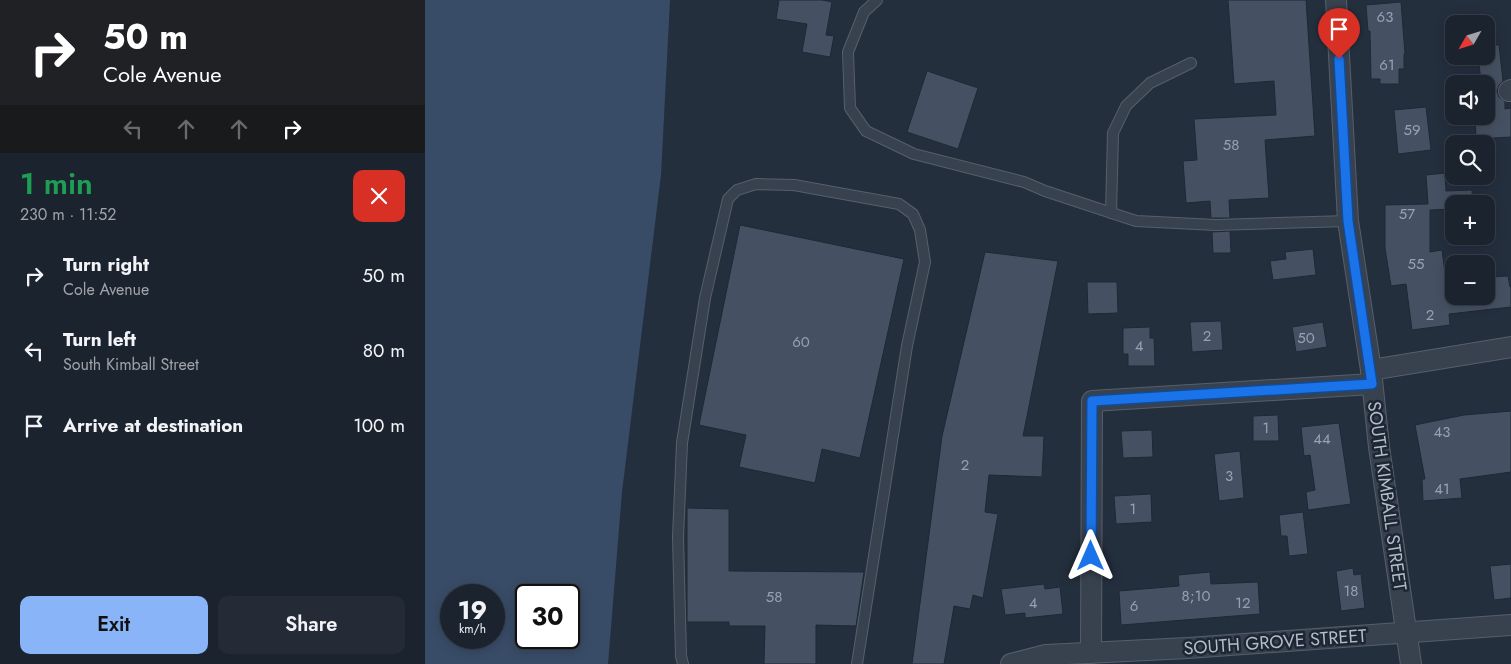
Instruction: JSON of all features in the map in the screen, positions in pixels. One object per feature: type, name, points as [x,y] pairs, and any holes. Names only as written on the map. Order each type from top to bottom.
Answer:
[{"type":"street","name":"SOUTH KIMBALL STREET","points":[[1336,0],[1348,221],[1411,664]]},
{"type":"street","points":[[1091,653],[1092,401],[1371,377],[1511,347]]},
{"type":"street","name":"SOUTH GROVE STREET","points":[[1011,664],[1046,655],[1511,625]]},
{"type":"lane","points":[[877,0],[865,12],[848,52],[849,108],[866,131],[914,154],[1024,182],[1136,221],[1216,225],[1348,221]]},
{"type":"lane","points":[[1111,213],[1113,133],[1126,106],[1150,83],[1191,63]]},
{"type":"lane","points":[[683,664],[681,656],[678,537],[682,443],[705,298],[722,219],[728,199],[737,190],[756,184],[794,185],[899,204],[913,214],[920,230],[925,262],[907,346],[857,664]]},
{"type":"water","points":[[425,0],[670,0],[661,175],[622,492],[608,664],[425,664]]},
{"type":"building","points":[[779,0],[822,0],[832,2],[826,35],[834,36],[830,57],[802,52],[807,24],[776,19]]},
{"type":"building","points":[[1228,0],[1306,0],[1315,136],[1265,140],[1269,198],[1229,200],[1230,218],[1211,218],[1210,201],[1186,203],[1183,161],[1197,160],[1194,119],[1276,115],[1274,81],[1234,84]]},
{"type":"building","points":[[1401,2],[1405,54],[1404,69],[1399,69],[1399,84],[1380,84],[1380,79],[1371,79],[1370,31],[1368,31],[1366,5]]},
{"type":"building","points":[[1495,45],[1499,45],[1503,81],[1497,91],[1499,97],[1505,102],[1505,109],[1511,108],[1511,137],[1495,138],[1495,135],[1476,135],[1475,125],[1495,125],[1495,75],[1480,75],[1479,65],[1495,65]]},
{"type":"building","points":[[927,71],[978,88],[958,149],[907,132]]},
{"type":"building","points":[[1426,107],[1431,150],[1398,154],[1394,110]]},
{"type":"building","points":[[1445,173],[1446,191],[1472,190],[1472,195],[1445,195],[1445,209],[1430,210],[1430,252],[1442,250],[1445,273],[1445,305],[1495,305],[1495,277],[1508,276],[1511,287],[1511,307],[1449,314],[1450,325],[1412,330],[1406,284],[1391,286],[1385,248],[1385,205],[1428,204],[1426,175]]},
{"type":"building","points":[[740,225],[904,259],[860,458],[822,449],[815,483],[739,467],[746,435],[699,425]]},
{"type":"building","points":[[1230,231],[1231,253],[1213,253],[1212,232]]},
{"type":"building","points":[[1313,249],[1316,275],[1273,280],[1270,261],[1286,259],[1285,252]]},
{"type":"building","points":[[985,252],[1058,261],[1023,436],[1044,436],[1042,477],[989,475],[985,512],[998,514],[983,598],[973,595],[970,609],[954,606],[944,664],[912,664],[942,436]]},
{"type":"building","points":[[1087,282],[1117,282],[1118,313],[1088,314]]},
{"type":"building","points":[[1221,321],[1223,350],[1192,352],[1190,322]]},
{"type":"building","points":[[1323,322],[1327,347],[1296,352],[1292,327]]},
{"type":"building","points":[[1150,327],[1150,338],[1154,338],[1155,366],[1128,366],[1128,354],[1123,354],[1123,328]]},
{"type":"building","points":[[1511,411],[1511,472],[1460,479],[1462,498],[1423,501],[1422,479],[1425,479],[1415,425],[1464,415]]},
{"type":"building","points":[[1278,415],[1279,441],[1253,441],[1253,416]]},
{"type":"building","points":[[1339,423],[1351,504],[1308,510],[1306,492],[1315,490],[1310,455],[1304,456],[1301,427]]},
{"type":"building","points":[[1152,430],[1153,457],[1123,458],[1121,431]]},
{"type":"building","points":[[1240,451],[1244,498],[1219,501],[1214,454]]},
{"type":"building","points":[[1151,494],[1152,522],[1116,524],[1114,496]]},
{"type":"building","points":[[687,508],[729,509],[729,571],[864,572],[856,626],[816,625],[816,664],[764,664],[765,626],[729,626],[729,622],[687,622]]},
{"type":"building","points":[[1303,512],[1308,554],[1289,556],[1287,536],[1281,536],[1279,515]]},
{"type":"building","points":[[1511,564],[1511,598],[1494,600],[1490,566]]},
{"type":"building","points":[[1353,568],[1354,575],[1361,574],[1365,608],[1341,611],[1336,571]]},
{"type":"building","points":[[1210,572],[1211,584],[1258,582],[1260,614],[1121,625],[1119,591],[1179,586],[1178,575]]},
{"type":"building","points":[[1044,584],[1045,589],[1060,587],[1063,614],[1025,618],[1025,613],[1005,615],[1001,589]]},
{"type":"route","points":[[1091,556],[1092,401],[1372,384],[1348,221],[1339,59]]}]
